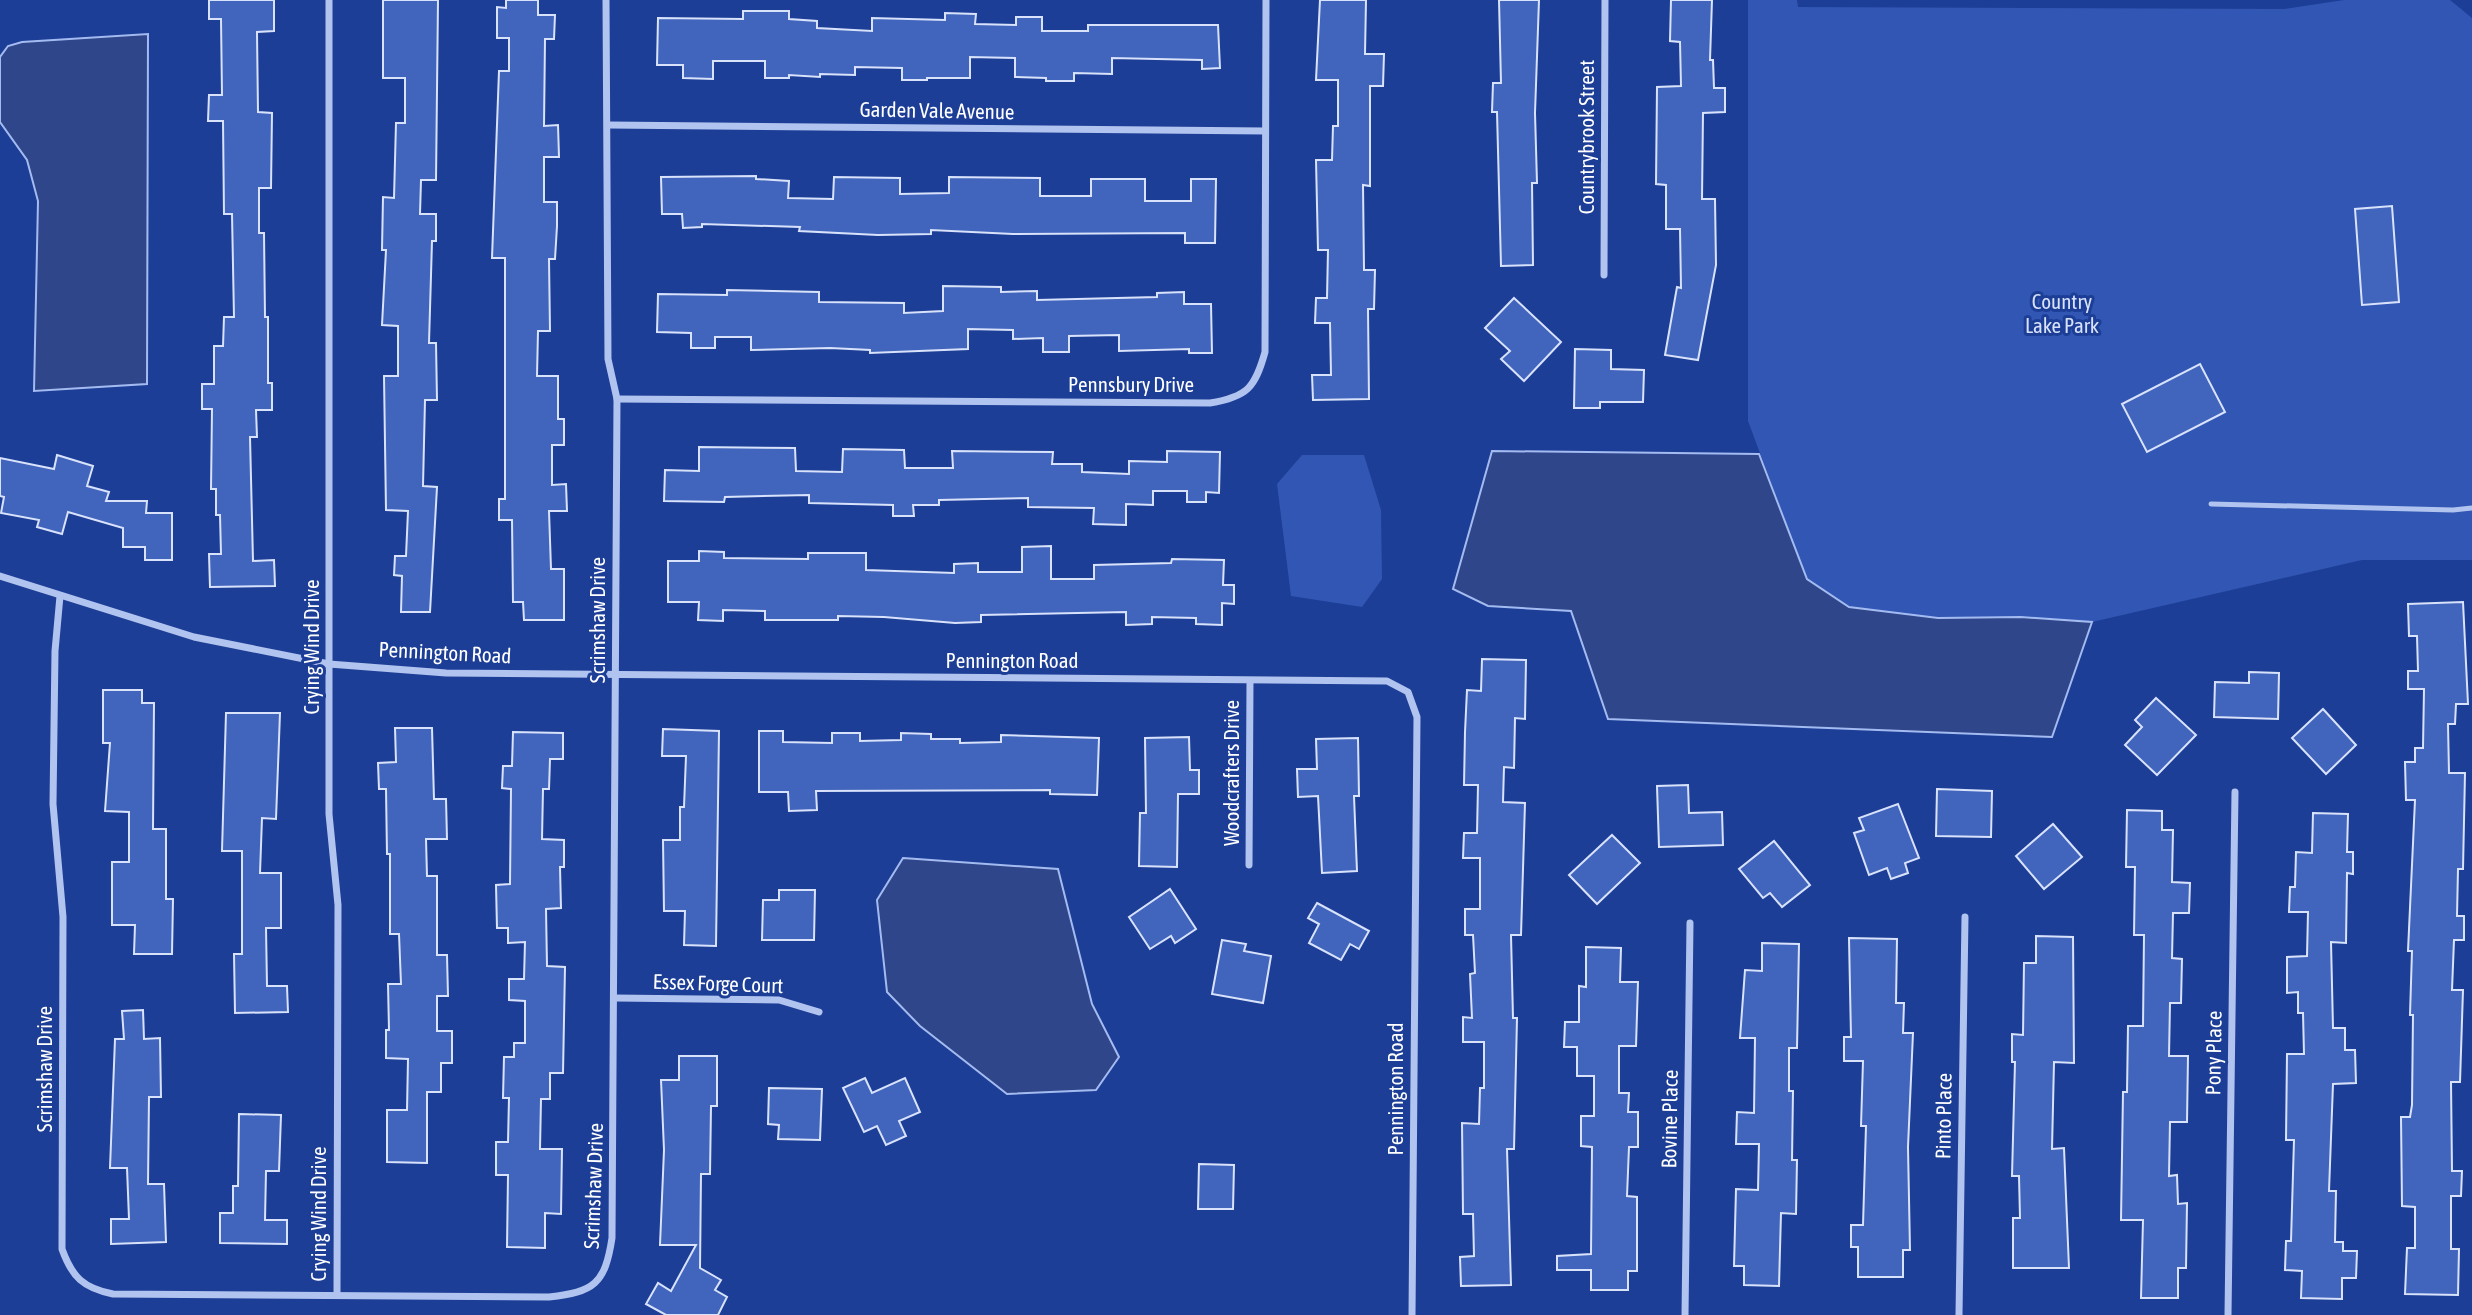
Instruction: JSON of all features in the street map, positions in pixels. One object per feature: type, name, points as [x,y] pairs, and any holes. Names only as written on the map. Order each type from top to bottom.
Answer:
[{"type":"street","name":"Crying Wind Drive","points":[[329,0],[329,814],[338,905],[337,1294]]},
{"type":"street","name":"Scrimshaw Drive","points":[[60,596],[55,651],[53,804],[63,917],[62,1249],[69,1268],[78,1281],[95,1290],[113,1294],[549,1297],[574,1294],[595,1286],[608,1265],[612,1238],[615,998],[617,400],[608,359],[609,125],[606,0]]},
{"type":"street","name":"Pennsbury Drive","points":[[617,400],[1210,403],[1244,394],[1258,375],[1265,352],[1266,0]]},
{"type":"street","name":"Countrybrook Street","points":[[1604,275],[1605,0]]},
{"type":"street","name":"Garden Vale Avenue","points":[[609,125],[1265,131]]},
{"type":"street","name":"Pennington Road","points":[[0,576],[194,637],[329,664],[446,673],[1387,681],[1408,692],[1417,717],[1412,1315]]},
{"type":"street","name":"Woodcrafters Drive","points":[[1248,865],[1250,681]]},
{"type":"street","name":"Pony Place","points":[[2228,1315],[2235,792]]},
{"type":"street","name":"Pinto Place","points":[[1959,1315],[1965,917]]},
{"type":"street","name":"Bovine Place","points":[[1685,1315],[1690,923]]},
{"type":"street","name":"Essex Forge Court","points":[[615,998],[779,1000],[819,1012]]},
{"type":"lane","points":[[2211,504],[2453,510],[2472,508]]},
{"type":"green space","name":"Country Lake Park","points":[[1748,0],[1797,0],[1798,7],[2284,9],[2344,0],[2450,0],[2472,18],[2472,560],[2362,560],[2092,622],[2021,617],[1938,618],[1849,607],[1807,579],[1748,421]]},
{"type":"green space","points":[[1302,455],[1364,455],[1381,510],[1382,579],[1362,607],[1291,596],[1277,484]]},
{"type":"shaded area","points":[[148,34],[147,384],[34,391],[38,201],[27,160],[0,122],[0,57],[8,46],[22,42]]},
{"type":"shaded area","points":[[1492,451],[1759,454],[1807,579],[1849,607],[1938,618],[2021,617],[2092,622],[2052,737],[1608,719],[1571,611],[1488,606],[1453,589]]},
{"type":"shaded area","points":[[903,858],[1058,869],[1092,1004],[1119,1057],[1096,1090],[1007,1094],[920,1026],[887,992],[877,900]]},
{"type":"building","points":[[209,0],[274,0],[274,31],[257,32],[258,112],[272,113],[271,188],[259,188],[259,233],[264,233],[265,317],[268,317],[268,383],[272,383],[272,410],[256,410],[257,437],[250,437],[253,561],[274,560],[275,586],[210,587],[209,554],[221,554],[220,515],[216,515],[216,489],[211,489],[212,409],[202,409],[202,384],[214,384],[214,346],[223,346],[224,317],[234,317],[232,214],[224,214],[223,121],[208,121],[209,95],[222,95],[221,19],[209,19]]},
{"type":"building","points":[[383,0],[438,0],[436,180],[421,180],[420,214],[436,214],[436,241],[432,241],[429,343],[436,343],[437,400],[425,400],[423,486],[437,487],[430,612],[401,612],[402,576],[394,575],[395,556],[406,556],[408,511],[386,510],[384,376],[398,376],[398,326],[382,325],[386,250],[382,250],[383,197],[394,198],[396,123],[405,123],[405,78],[383,78]]},
{"type":"building","points":[[506,0],[538,0],[538,15],[555,15],[554,39],[545,39],[544,126],[558,125],[559,157],[544,157],[544,202],[557,202],[557,226],[555,259],[549,259],[550,331],[538,331],[537,376],[558,376],[558,419],[564,419],[564,445],[552,445],[552,485],[566,484],[567,511],[549,511],[551,569],[564,569],[564,620],[524,620],[523,602],[513,602],[512,520],[499,520],[499,499],[505,499],[505,258],[492,258],[499,71],[509,71],[509,38],[497,38],[497,7],[506,8]]},
{"type":"building","points":[[1320,0],[1366,0],[1365,54],[1384,54],[1383,86],[1370,86],[1370,186],[1363,185],[1364,270],[1375,270],[1374,309],[1368,309],[1369,399],[1313,400],[1312,375],[1331,375],[1330,323],[1315,323],[1316,298],[1327,298],[1328,250],[1318,250],[1316,160],[1332,160],[1333,126],[1338,126],[1338,80],[1316,80]]},
{"type":"building","points":[[1499,0],[1539,0],[1535,113],[1537,183],[1532,183],[1533,265],[1501,266],[1497,112],[1492,112],[1493,83],[1501,83]]},
{"type":"building","points":[[1671,0],[1712,0],[1710,60],[1713,60],[1714,88],[1725,88],[1725,112],[1703,113],[1702,199],[1715,199],[1716,265],[1698,360],[1665,355],[1677,287],[1681,288],[1680,229],[1666,229],[1666,185],[1656,184],[1657,87],[1681,86],[1680,42],[1670,41]]},
{"type":"building","points":[[743,11],[789,11],[789,19],[817,21],[817,28],[872,31],[872,18],[945,20],[945,13],[976,14],[975,24],[1016,25],[1016,17],[1042,17],[1042,31],[1088,31],[1088,25],[1218,25],[1220,68],[1202,69],[1202,60],[1112,58],[1112,74],[1074,73],[1074,81],[1046,81],[1046,78],[1015,77],[1015,58],[970,57],[970,78],[927,80],[902,80],[902,68],[855,67],[855,75],[789,75],[789,78],[765,78],[765,61],[713,61],[713,79],[683,78],[683,65],[657,65],[658,18],[743,19]]},
{"type":"building","points":[[756,176],[756,179],[789,181],[788,198],[833,199],[834,177],[900,178],[900,194],[949,193],[949,177],[1040,178],[1040,196],[1091,196],[1091,179],[1145,179],[1145,201],[1191,201],[1191,179],[1216,179],[1215,243],[1185,243],[1185,233],[1013,234],[931,230],[931,234],[878,235],[799,231],[800,227],[702,224],[702,227],[683,228],[682,214],[662,214],[661,177]]},
{"type":"building","points":[[2392,206],[2399,302],[2362,305],[2355,209]]},
{"type":"building","points":[[943,286],[1001,287],[1001,292],[1037,291],[1037,300],[1157,297],[1157,293],[1184,292],[1184,304],[1211,304],[1212,353],[1189,353],[1189,349],[1119,351],[1119,335],[1069,336],[1069,352],[1043,352],[1043,338],[1013,339],[1013,330],[968,329],[968,349],[870,353],[870,350],[830,348],[751,350],[751,337],[715,337],[715,348],[691,348],[691,333],[657,332],[658,294],[727,295],[727,290],[819,292],[819,302],[904,303],[904,313],[943,311]]},
{"type":"building","points":[[1514,298],[1561,342],[1524,381],[1501,359],[1510,351],[1485,328]]},
{"type":"building","points":[[1575,349],[1611,350],[1611,369],[1644,370],[1643,402],[1600,402],[1600,408],[1574,408]]},
{"type":"building","points":[[2200,364],[2225,412],[2147,452],[2122,404]]},
{"type":"building","points":[[699,447],[795,448],[796,471],[842,472],[843,449],[904,450],[905,468],[953,468],[952,451],[1053,452],[1052,464],[1082,464],[1082,472],[1129,474],[1129,461],[1167,462],[1167,451],[1220,452],[1219,493],[1206,492],[1206,502],[1187,502],[1187,491],[1153,491],[1153,505],[1126,504],[1126,525],[1093,524],[1094,508],[1028,507],[1028,498],[939,500],[939,505],[913,505],[914,516],[893,516],[893,505],[809,503],[809,495],[725,497],[724,502],[664,501],[665,470],[699,471]]},
{"type":"building","points":[[57,455],[93,466],[87,486],[109,492],[106,501],[147,501],[146,513],[172,513],[172,560],[145,560],[145,547],[123,547],[123,528],[68,512],[62,534],[37,527],[39,520],[1,513],[4,497],[0,496],[0,458],[54,469]]},
{"type":"building","points":[[1051,546],[1051,579],[1094,579],[1094,565],[1171,563],[1172,559],[1224,560],[1223,585],[1234,585],[1234,604],[1222,603],[1222,625],[1196,624],[1196,618],[1152,617],[1152,624],[1126,625],[1126,612],[981,615],[981,622],[955,623],[838,616],[838,620],[765,620],[765,611],[723,610],[723,621],[698,620],[699,602],[668,602],[668,561],[699,561],[699,551],[724,552],[724,558],[808,559],[808,553],[866,553],[866,570],[954,573],[954,564],[978,563],[978,572],[1022,572],[1022,547]]},
{"type":"building","points":[[2463,602],[2468,704],[2456,704],[2455,724],[2448,724],[2449,773],[2465,773],[2463,869],[2458,869],[2457,916],[2464,916],[2464,940],[2454,940],[2452,990],[2463,990],[2460,1082],[2451,1082],[2452,1171],[2462,1171],[2461,1196],[2451,1196],[2451,1249],[2459,1249],[2458,1295],[2405,1294],[2407,1248],[2415,1248],[2415,1207],[2402,1206],[2401,1117],[2410,1117],[2412,1105],[2412,951],[2408,951],[2415,800],[2406,800],[2405,762],[2415,762],[2415,748],[2423,748],[2424,689],[2408,689],[2408,671],[2418,671],[2417,636],[2409,636],[2408,604]]},
{"type":"building","points":[[1482,659],[1526,660],[1525,719],[1515,718],[1514,768],[1504,767],[1503,802],[1525,803],[1521,935],[1511,935],[1513,1018],[1517,1018],[1514,1149],[1507,1149],[1511,1285],[1461,1286],[1460,1257],[1474,1256],[1473,1214],[1463,1214],[1462,1123],[1479,1124],[1480,1088],[1484,1088],[1484,1042],[1463,1042],[1463,1017],[1472,1018],[1470,974],[1475,973],[1473,935],[1465,935],[1465,909],[1480,909],[1480,858],[1463,858],[1464,833],[1477,833],[1478,785],[1464,785],[1467,690],[1481,691]]},
{"type":"building","points":[[2249,672],[2279,673],[2278,719],[2214,717],[2215,682],[2249,683]]},
{"type":"building","points":[[103,690],[142,690],[142,703],[154,703],[153,829],[166,829],[166,899],[173,899],[172,954],[134,954],[135,925],[112,925],[112,862],[129,862],[129,812],[105,811],[110,743],[103,743]]},
{"type":"building","points":[[2156,698],[2196,735],[2157,775],[2125,745],[2142,727],[2135,720]]},
{"type":"building","points":[[2323,709],[2356,745],[2326,774],[2292,738]]},
{"type":"building","points":[[226,713],[280,713],[276,819],[262,818],[260,873],[281,873],[281,928],[266,928],[267,986],[287,986],[288,1012],[235,1013],[234,954],[242,954],[242,851],[222,851]]},
{"type":"building","points":[[395,728],[432,728],[434,799],[446,799],[447,839],[426,839],[427,876],[437,876],[437,955],[447,955],[448,996],[437,996],[437,1031],[452,1031],[452,1063],[441,1063],[441,1092],[427,1092],[427,1163],[387,1162],[387,1110],[407,1110],[408,1059],[386,1058],[386,1030],[389,1030],[388,984],[401,984],[399,934],[390,934],[390,854],[387,854],[386,789],[379,789],[378,763],[396,762]]},
{"type":"building","points":[[663,729],[719,731],[716,946],[684,945],[685,911],[664,911],[663,840],[680,840],[680,807],[684,807],[686,756],[662,756]]},
{"type":"building","points":[[759,731],[783,731],[783,742],[832,743],[832,733],[860,733],[860,741],[901,740],[901,733],[931,734],[931,739],[960,739],[960,743],[1001,742],[1001,735],[1099,738],[1097,795],[1050,794],[1050,790],[816,791],[817,810],[789,811],[788,792],[759,792]]},
{"type":"building","points":[[513,732],[563,733],[563,759],[550,759],[549,789],[543,789],[542,839],[564,840],[564,867],[560,867],[561,908],[546,909],[547,966],[565,967],[563,1073],[550,1073],[550,1099],[541,1099],[540,1149],[562,1149],[561,1214],[545,1213],[545,1248],[507,1247],[508,1175],[496,1175],[496,1142],[508,1142],[509,1098],[503,1098],[504,1057],[514,1057],[514,1043],[525,1043],[525,1001],[509,1000],[509,979],[524,979],[525,942],[508,943],[508,928],[497,928],[496,885],[510,884],[511,789],[502,788],[503,766],[512,766]]},
{"type":"building","points":[[1189,737],[1190,770],[1199,770],[1199,794],[1178,794],[1177,867],[1139,866],[1140,813],[1146,813],[1145,738]]},
{"type":"building","points":[[1358,738],[1359,796],[1354,796],[1357,871],[1322,873],[1318,796],[1298,797],[1297,769],[1317,769],[1316,739]]},
{"type":"building","points":[[1688,785],[1689,813],[1722,812],[1723,845],[1659,847],[1657,786]]},
{"type":"building","points":[[1937,789],[1992,791],[1991,837],[1936,836]]},
{"type":"building","points":[[1898,804],[1919,858],[1905,863],[1908,873],[1891,879],[1887,868],[1869,875],[1854,833],[1864,830],[1859,818]]},
{"type":"building","points":[[2127,810],[2162,811],[2162,830],[2173,830],[2172,882],[2190,883],[2189,913],[2173,913],[2172,958],[2182,959],[2181,1003],[2170,1003],[2169,1056],[2188,1056],[2187,1122],[2170,1122],[2169,1176],[2177,1175],[2178,1204],[2187,1203],[2186,1268],[2178,1268],[2178,1298],[2141,1298],[2143,1220],[2121,1220],[2123,1092],[2127,1092],[2128,1026],[2143,1026],[2144,935],[2134,935],[2135,867],[2126,867]]},
{"type":"building","points":[[2313,813],[2348,814],[2347,852],[2353,852],[2353,874],[2347,873],[2346,943],[2331,942],[2333,1028],[2345,1028],[2345,1050],[2355,1050],[2356,1083],[2333,1084],[2329,1191],[2336,1191],[2335,1242],[2343,1242],[2343,1251],[2357,1251],[2356,1278],[2342,1278],[2342,1299],[2301,1298],[2302,1271],[2285,1270],[2286,1241],[2291,1241],[2294,1140],[2286,1140],[2287,1054],[2304,1054],[2303,1013],[2298,1013],[2298,992],[2287,993],[2287,957],[2307,956],[2308,912],[2289,912],[2290,887],[2295,887],[2296,852],[2312,853]]},
{"type":"building","points":[[2053,824],[2082,857],[2044,889],[2016,856]]},
{"type":"building","points":[[1612,835],[1640,863],[1597,904],[1569,875]]},
{"type":"building","points":[[1774,841],[1810,885],[1782,907],[1770,893],[1763,898],[1739,869]]},
{"type":"building","points":[[1170,889],[1196,929],[1175,943],[1171,936],[1150,949],[1129,917]]},
{"type":"building","points":[[779,890],[815,890],[814,940],[762,940],[763,900],[779,900]]},
{"type":"building","points":[[1317,903],[1369,931],[1359,949],[1350,944],[1341,960],[1309,943],[1319,924],[1308,918]]},
{"type":"building","points":[[2036,936],[2073,937],[2074,1063],[2054,1062],[2052,1149],[2064,1148],[2069,1268],[2013,1268],[2013,1218],[2020,1218],[2019,1176],[2012,1176],[2015,1062],[2012,1062],[2012,1034],[2023,1035],[2024,963],[2036,963]]},
{"type":"building","points":[[1849,938],[1897,939],[1896,1003],[1904,1003],[1903,1033],[1913,1033],[1908,1147],[1910,1250],[1903,1250],[1903,1277],[1858,1277],[1858,1247],[1851,1247],[1851,1225],[1863,1225],[1866,1126],[1861,1126],[1863,1061],[1844,1061],[1844,1037],[1851,1037]]},
{"type":"building","points":[[1222,940],[1246,944],[1244,951],[1271,956],[1263,1003],[1212,994]]},
{"type":"building","points":[[1762,943],[1799,944],[1797,1048],[1789,1048],[1789,1091],[1793,1091],[1792,1160],[1797,1160],[1796,1214],[1781,1213],[1779,1286],[1744,1285],[1744,1266],[1734,1266],[1736,1189],[1758,1190],[1759,1144],[1736,1144],[1737,1112],[1754,1113],[1755,1038],[1740,1038],[1745,970],[1762,971]]},
{"type":"building","points":[[1586,947],[1621,948],[1620,982],[1638,982],[1636,1046],[1619,1046],[1619,1093],[1629,1093],[1628,1112],[1638,1112],[1638,1147],[1629,1147],[1627,1196],[1637,1197],[1637,1271],[1628,1271],[1628,1290],[1591,1290],[1591,1270],[1557,1270],[1557,1256],[1591,1254],[1592,1147],[1581,1146],[1581,1116],[1594,1116],[1594,1076],[1577,1076],[1577,1047],[1564,1047],[1565,1022],[1579,1022],[1579,986],[1586,987]]},
{"type":"building","points":[[143,1010],[144,1039],[160,1038],[161,1097],[149,1097],[148,1184],[164,1184],[166,1242],[111,1244],[111,1219],[129,1219],[127,1168],[110,1168],[115,1039],[124,1039],[122,1011]]},
{"type":"building","points":[[679,1056],[717,1056],[717,1106],[711,1106],[710,1174],[701,1174],[700,1268],[721,1280],[715,1290],[727,1297],[718,1315],[666,1315],[646,1304],[658,1283],[671,1291],[696,1245],[660,1245],[664,1150],[661,1080],[679,1080]]},
{"type":"building","points":[[865,1078],[872,1093],[905,1078],[920,1112],[899,1121],[906,1136],[886,1145],[877,1126],[864,1132],[843,1088]]},
{"type":"building","points":[[769,1088],[822,1089],[820,1140],[778,1139],[779,1125],[768,1124]]},
{"type":"building","points":[[239,1114],[281,1115],[279,1171],[266,1171],[265,1220],[287,1220],[287,1244],[220,1243],[220,1213],[233,1213],[233,1186],[238,1186]]},
{"type":"building","points":[[1199,1164],[1234,1165],[1233,1209],[1198,1209]]}]
